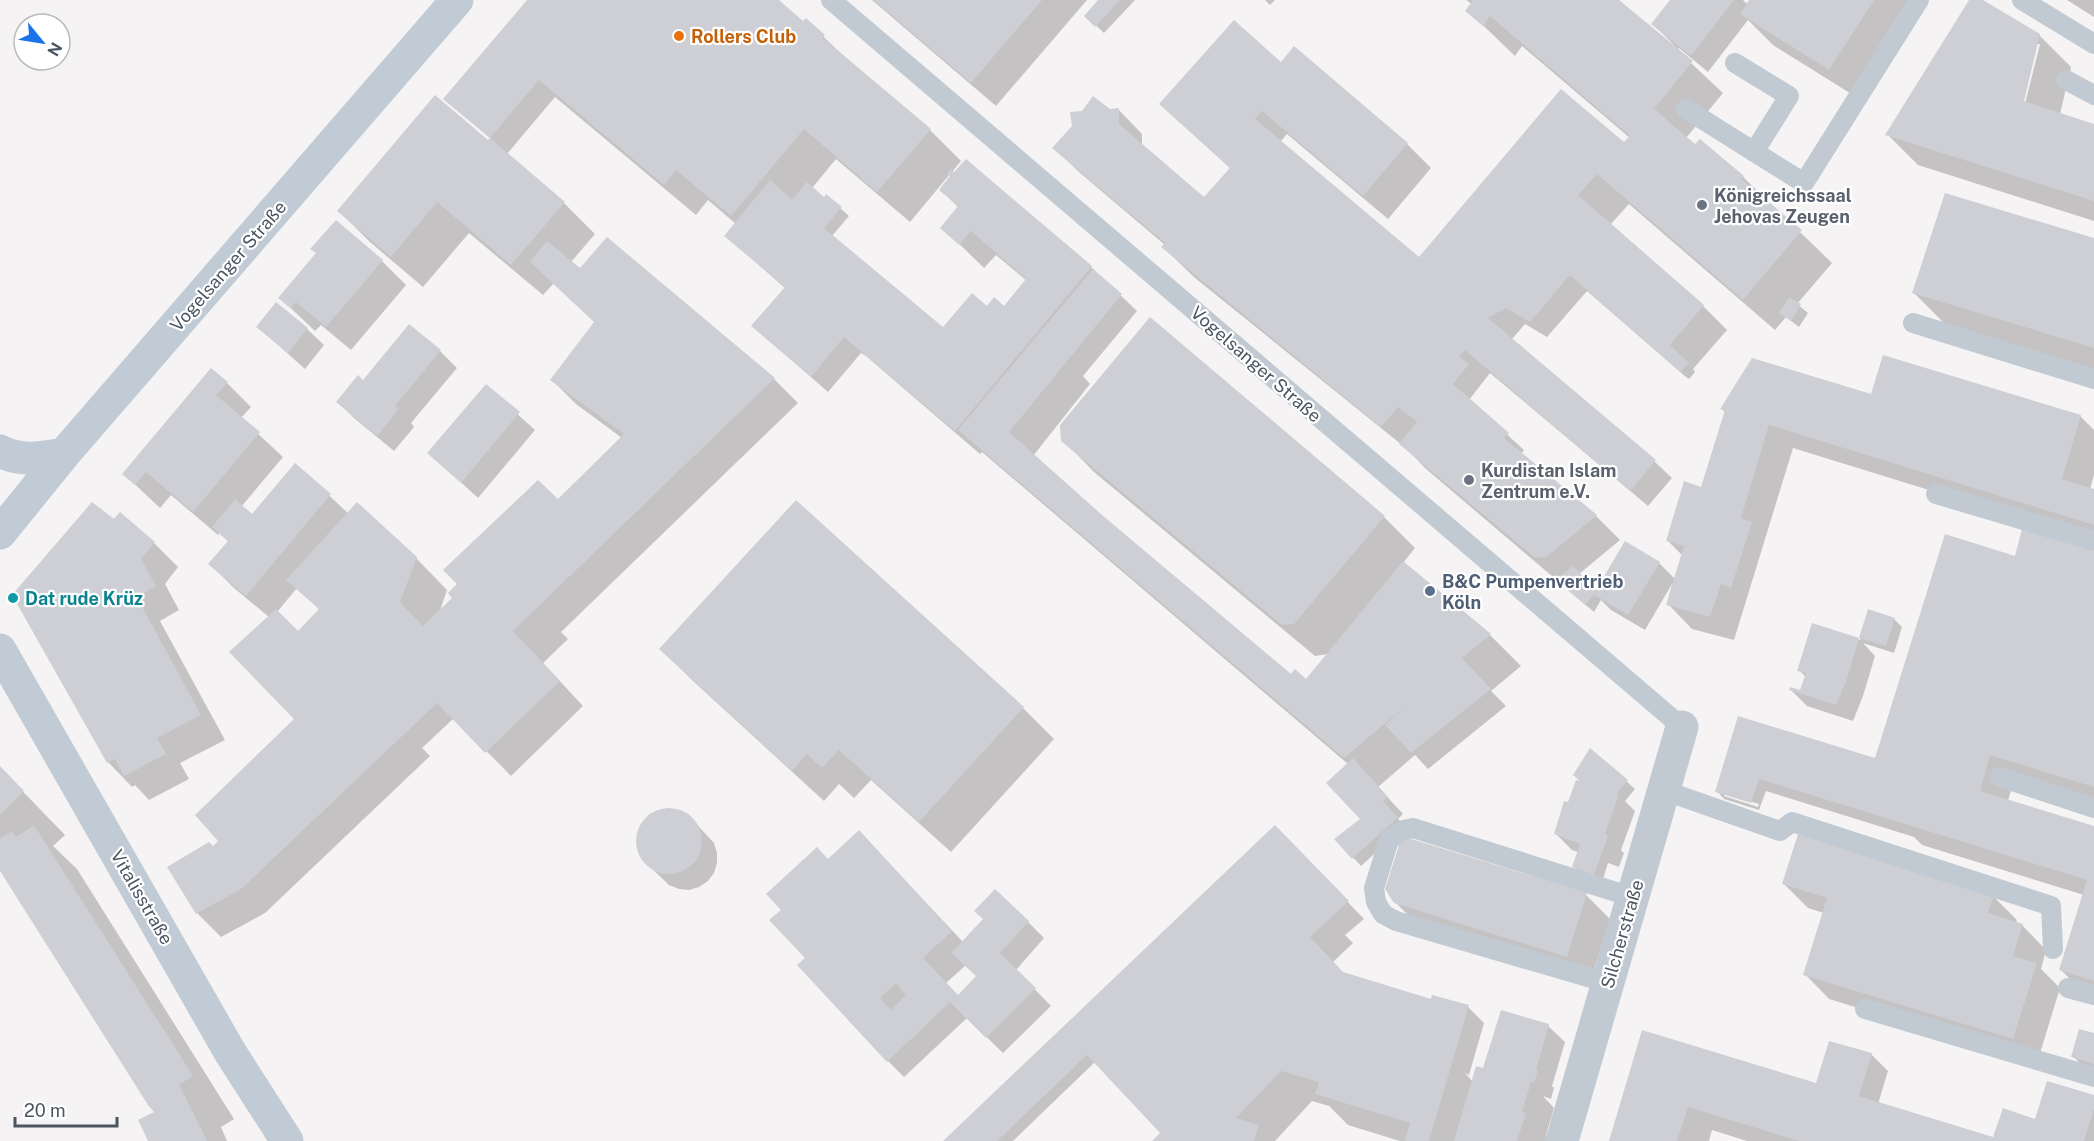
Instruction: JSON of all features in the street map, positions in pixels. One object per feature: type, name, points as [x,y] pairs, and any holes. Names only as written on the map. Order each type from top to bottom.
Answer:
[{"type":"street","name":"Vogelsanger Straße","points":[[0,533],[64,454],[458,0]]},
{"type":"street","points":[[0,452],[8,456],[39,459],[64,454]]},
{"type":"street","name":"Vitalisstraße","points":[[0,650],[231,1052],[287,1141]]},
{"type":"street","name":"Silcherstraße","points":[[1562,1141],[1682,727]]},
{"type":"lane","name":"Vogelsanger Straße","points":[[831,0],[1682,727]]},
{"type":"lane","points":[[1686,109],[1804,183],[1919,0]]},
{"type":"lane","points":[[2022,0],[2094,44]]},
{"type":"lane","points":[[1735,63],[1789,96],[1754,152]]},
{"type":"lane","points":[[2066,80],[2094,95]]},
{"type":"lane","points":[[1913,323],[2094,379]]},
{"type":"lane","points":[[1936,494],[2094,541]]},
{"type":"lane","points":[[2001,777],[2094,808]]},
{"type":"lane","points":[[1664,790],[1780,831],[1792,822],[2051,906],[2053,949]]},
{"type":"lane","points":[[1608,982],[1396,921],[1383,914],[1376,902],[1374,888],[1389,840],[1403,830],[1413,828],[1632,897]]},
{"type":"lane","points":[[2068,988],[2094,995]]},
{"type":"lane","points":[[1865,1009],[2094,1077]]},
{"type":"building","points":[[527,0],[779,0],[803,21],[806,18],[825,35],[823,38],[931,129],[877,192],[804,129],[731,216],[676,170],[664,185],[539,80],[490,138],[443,99]]},
{"type":"building","points":[[874,0],[1042,0],[971,83]]},
{"type":"building","points":[[1098,0],[1120,0],[1095,27],[1084,16]]},
{"type":"building","points":[[1473,0],[1619,0],[1693,61],[1654,109],[1695,144],[1700,139],[1744,176],[1741,179],[1802,230],[1743,300],[1597,174],[1578,195],[1704,305],[1670,345],[1689,363],[1680,372],[1570,275],[1530,322],[1506,308],[1488,318],[1656,460],[1630,491],[1465,350],[1459,357],[1469,364],[1453,384],[1509,433],[1504,438],[1597,515],[1545,558],[1534,557],[1399,444],[1417,422],[1398,407],[1381,427],[1161,247],[1165,243],[1052,148],[1072,126],[1070,112],[1082,111],[1093,96],[1110,109],[1119,108],[1119,124],[1204,197],[1230,168],[1159,104],[1234,20],[1281,62],[1294,46],[1408,143],[1363,196],[1262,111],[1255,119],[1419,257],[1561,89],[1624,142],[1630,136],[1490,16],[1483,26],[1465,11]]},
{"type":"building","points":[[1670,0],[1734,0],[1691,56],[1651,24]]},
{"type":"building","points":[[1749,0],[1874,0],[1829,70],[1740,14]]},
{"type":"building","points":[[1969,0],[1983,0],[2040,34],[2024,101],[2094,124],[2094,201],[1885,135]]},
{"type":"building","points":[[435,95],[488,140],[490,138],[565,202],[511,265],[437,202],[391,257],[337,211]]},
{"type":"building","points":[[966,159],[1092,266],[955,431],[844,337],[811,377],[751,326],[785,287],[724,236],[770,180],[792,200],[807,182],[824,197],[826,194],[842,207],[824,228],[943,327],[972,293],[987,306],[994,297],[1004,306],[1026,279],[971,231],[959,245],[940,228],[958,206],[939,190],[950,176],[947,174],[951,169],[954,172]]},
{"type":"building","points":[[1945,193],[2094,238],[2094,348],[1912,293]]},
{"type":"building","points":[[336,220],[383,260],[326,327],[296,302],[290,308],[278,298],[316,253],[310,249]]},
{"type":"building","points":[[607,237],[775,378],[513,631],[560,681],[485,753],[437,703],[241,889],[196,914],[167,867],[209,842],[213,846],[218,841],[195,815],[294,719],[229,652],[276,609],[298,631],[319,609],[286,580],[357,502],[417,557],[400,602],[423,626],[452,598],[448,593],[457,584],[443,570],[538,480],[558,499],[624,434],[550,380],[594,322],[530,262],[547,241],[580,268]]},
{"type":"building","points":[[1093,269],[1122,294],[1009,432],[1102,515],[1291,674],[1295,669],[1306,679],[1403,561],[1491,634],[1462,658],[1491,689],[1411,753],[1385,725],[1408,704],[1344,758],[958,430]]},
{"type":"building","points":[[1789,297],[1801,304],[1791,321],[1779,313]]},
{"type":"building","points":[[276,302],[308,328],[288,353],[256,327]]},
{"type":"building","points":[[1150,317],[1385,516],[1294,624],[1282,625],[1061,441],[1060,425]]},
{"type":"building","points":[[409,324],[441,350],[395,406],[399,409],[377,436],[336,402],[358,375],[363,380]]},
{"type":"building","points":[[1883,355],[2081,415],[2062,479],[2094,489],[2094,525],[1769,425],[1741,518],[1752,522],[1731,588],[1721,584],[1710,617],[1666,605],[1684,546],[1666,541],[1684,481],[1701,487],[1725,410],[1720,409],[1752,358],[1871,394]]},
{"type":"building","points":[[211,368],[228,382],[216,395],[260,432],[193,512],[146,472],[135,485],[122,474]]},
{"type":"building","points":[[486,384],[520,412],[461,483],[427,453]]},
{"type":"building","points":[[295,463],[331,494],[246,596],[208,564],[228,541],[212,527],[235,499],[252,514]]},
{"type":"building","points":[[796,500],[1024,707],[919,822],[839,750],[822,768],[807,754],[792,771],[659,649]]},
{"type":"building","points":[[92,502],[114,519],[120,512],[155,542],[141,559],[156,586],[137,597],[201,715],[157,738],[166,754],[124,776],[115,759],[107,763],[12,595]]},
{"type":"building","points":[[2022,529],[2094,551],[2094,787],[1990,755],[1980,791],[2094,826],[2094,981],[2059,970],[2087,880],[1759,779],[1751,803],[1715,792],[1738,716],[1875,758],[1945,534],[2015,556]]},
{"type":"building","points":[[1625,541],[1660,562],[1628,615],[1594,595],[1585,605],[1556,580],[1573,566],[1596,590]]},
{"type":"building","points":[[1868,609],[1895,618],[1886,646],[1859,638]]},
{"type":"building","points":[[1812,623],[1859,638],[1847,679],[1836,705],[1789,690],[1790,687],[1800,690],[1806,673],[1797,671]]},
{"type":"building","points":[[1590,748],[1628,780],[1617,793],[1619,794],[1605,834],[1608,836],[1594,875],[1572,867],[1580,844],[1554,834],[1564,801],[1568,802],[1576,780],[1580,781],[1573,775]]},
{"type":"building","points":[[1353,758],[1388,797],[1383,801],[1398,817],[1352,859],[1334,839],[1360,819],[1326,783]]},
{"type":"building","points":[[0,766],[24,791],[0,815]]},
{"type":"building","points":[[669,808],[682,810],[692,818],[700,828],[702,841],[700,854],[692,864],[682,872],[669,874],[656,872],[646,864],[638,854],[636,841],[638,828],[646,818],[656,810]]},
{"type":"building","points":[[34,825],[193,1076],[179,1085],[207,1141],[148,1141],[138,1120],[154,1112],[0,871],[0,839],[12,831],[16,837]]},
{"type":"building","points":[[1275,825],[1349,901],[1310,937],[1343,972],[1431,999],[1432,995],[1469,1005],[1429,1141],[1405,1141],[1410,1123],[1315,1094],[1319,1082],[1281,1071],[1236,1118],[1259,1125],[1254,1141],[1152,1141],[1160,1133],[1087,1055],[997,1141],[943,1141]]},
{"type":"building","points":[[859,830],[952,931],[923,958],[958,995],[976,976],[951,953],[983,919],[974,911],[995,889],[1029,921],[1000,953],[1036,988],[986,1038],[950,1002],[887,1062],[797,965],[805,958],[769,920],[781,910],[766,894],[817,847],[828,859]],"holes":[[[896,983],[906,995],[891,1010],[880,998]]]},
{"type":"building","points":[[1798,834],[1994,895],[1988,913],[2023,924],[2013,956],[2037,963],[2013,1039],[1803,975],[1827,898],[1782,884]]},
{"type":"building","points":[[1402,836],[1587,893],[1567,957],[1394,903],[1385,889]]},
{"type":"building","points":[[1501,1010],[1549,1024],[1536,1070],[1538,1070],[1534,1083],[1531,1082],[1522,1112],[1526,1113],[1517,1141],[1454,1141],[1476,1066],[1483,1068]]},
{"type":"building","points":[[2079,1029],[2094,1033],[2094,1064],[2071,1057]]},
{"type":"building","points":[[1642,1030],[1816,1083],[1829,1041],[1872,1053],[1859,1096],[1993,1137],[2003,1108],[2035,1119],[2047,1081],[2094,1095],[2094,1109],[2084,1141],[1799,1141],[1688,1107],[1677,1141],[1609,1141]]},
{"type":"place","name":"Rollers Club","points":[[679,36]]},
{"type":"place","name":"Königreichssaal Jehovas Zeugen","points":[[1702,205]]},
{"type":"place","name":"Kurdistan Islam Zentrum e.V.","points":[[1469,480]]},
{"type":"place","name":"B&C Pumpenvertrieb Köln","points":[[1430,591]]},
{"type":"place","name":"Dat rude Krüz","points":[[13,598]]}]
